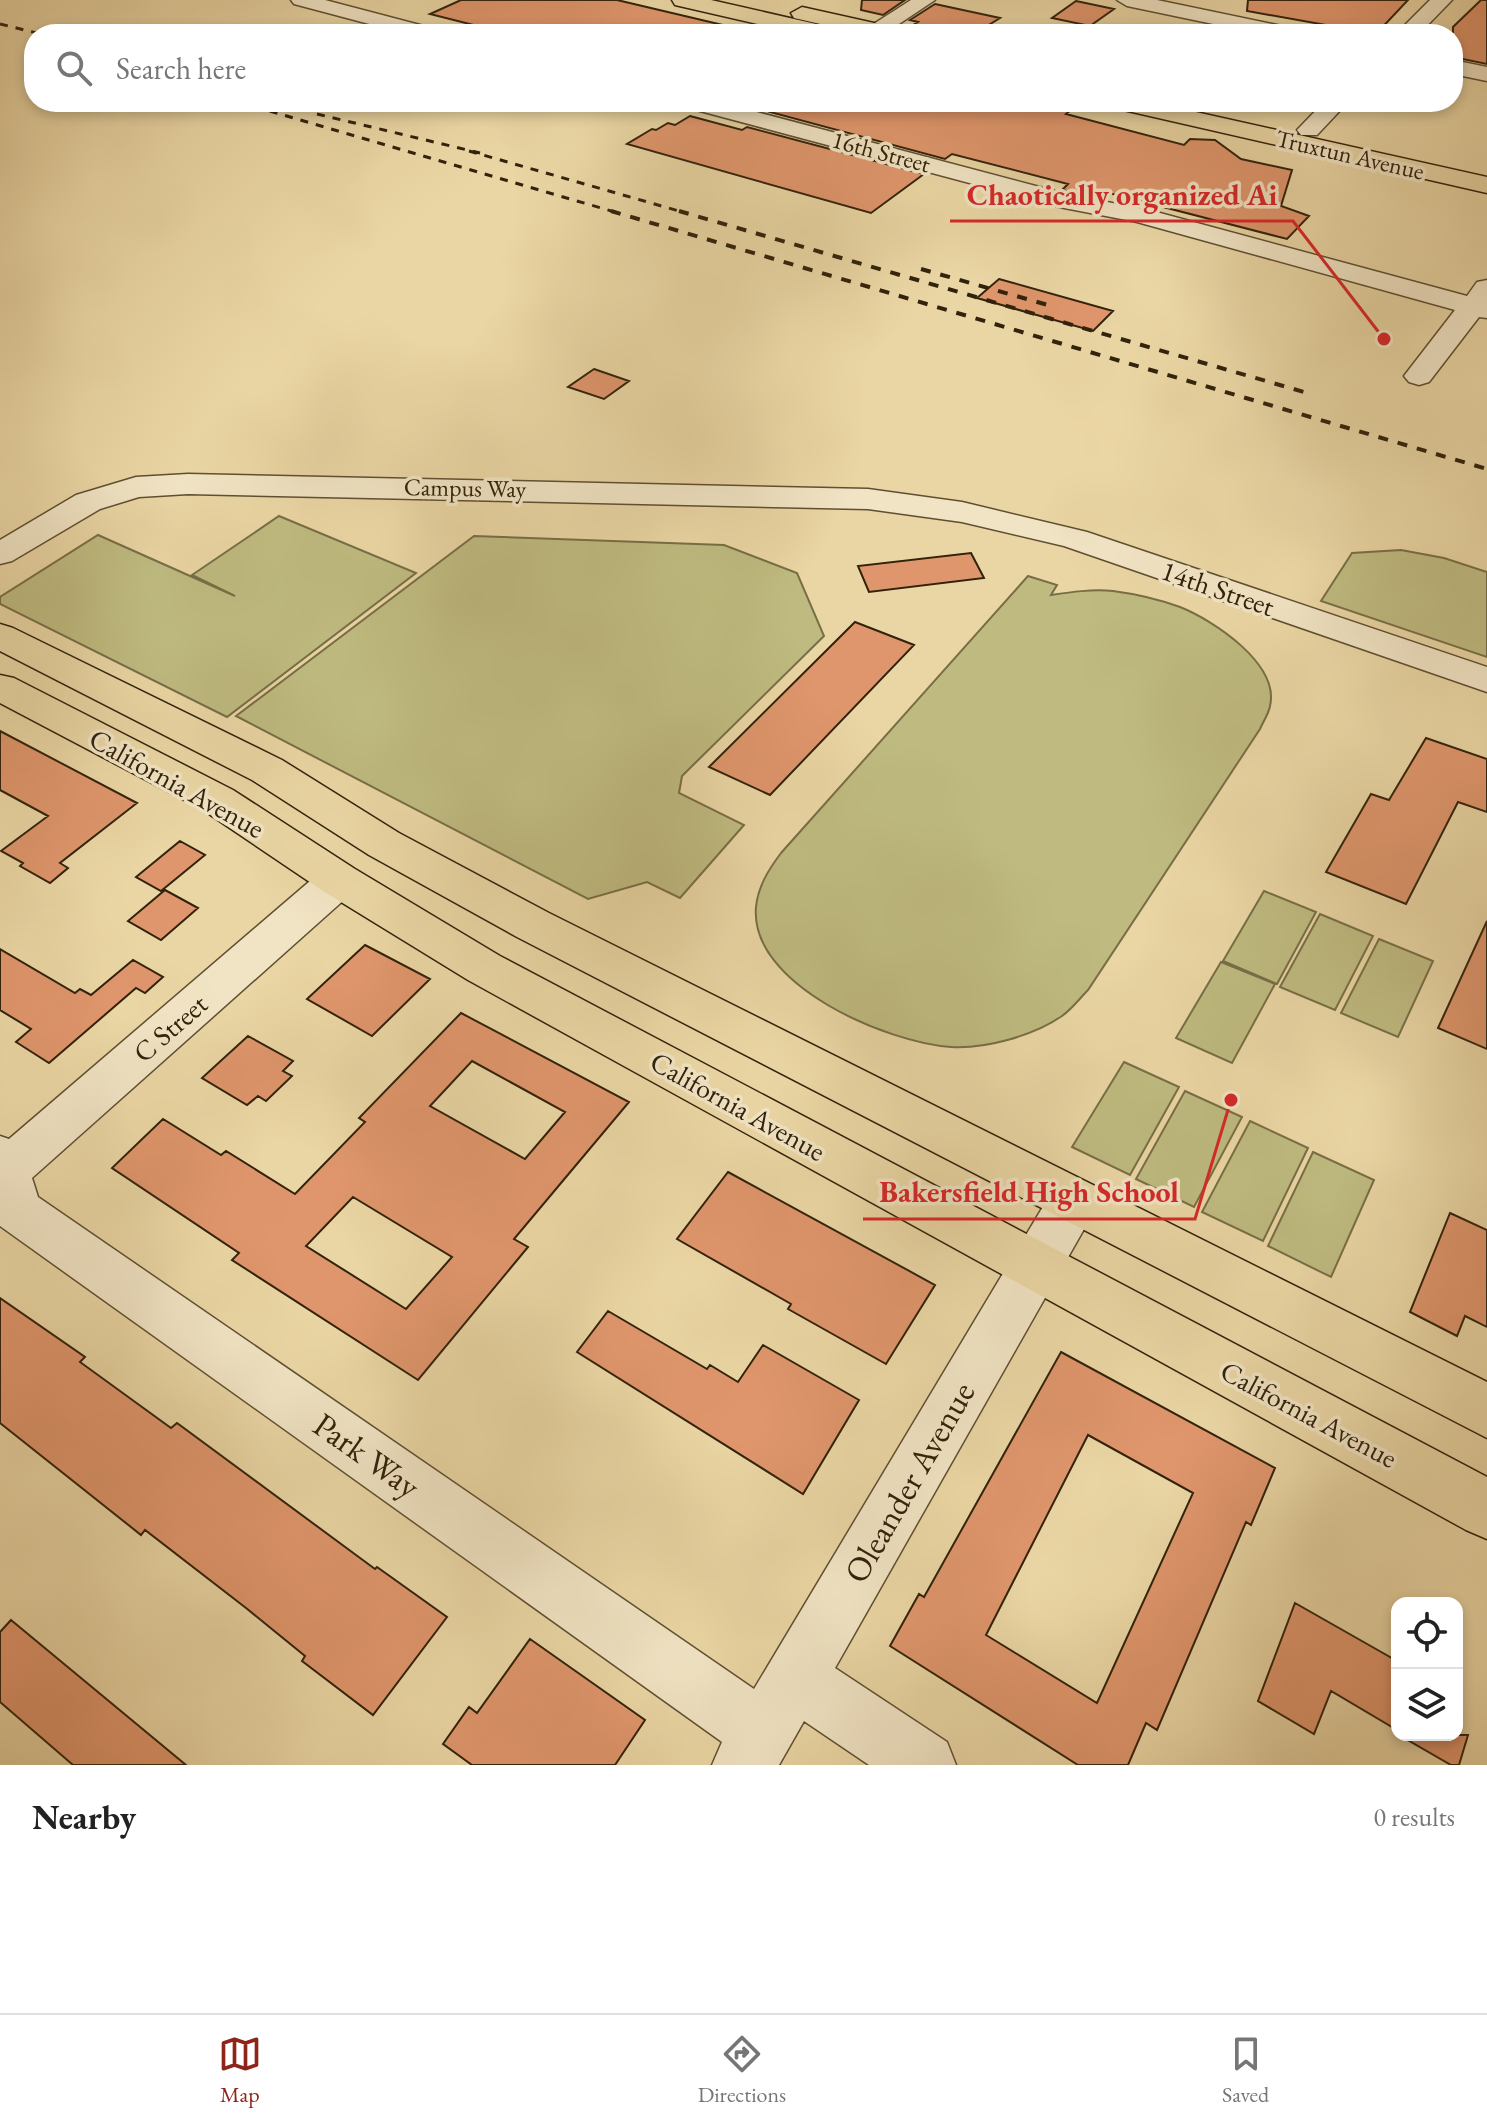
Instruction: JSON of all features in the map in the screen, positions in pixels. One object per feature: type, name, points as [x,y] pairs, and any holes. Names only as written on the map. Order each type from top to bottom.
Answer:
[{"type":"main road","points":[[683,0],[787,24]]},
{"type":"main road","points":[[747,0],[843,24]]},
{"type":"main road","name":"Truxtun Avenue","points":[[1163,112],[1487,185]]},
{"type":"main road","name":"Truxtun Avenue","points":[[1232,112],[1487,170]]},
{"type":"main road","points":[[1250,132],[1271,130],[1318,138],[1338,136]]},
{"type":"main road","name":"California Avenue","points":[[0,636],[267,770],[384,844],[533,925],[1487,1411]]},
{"type":"main road","name":"California Avenue","points":[[0,687],[218,800],[339,880],[484,968],[1487,1509]]},
{"type":"street","points":[[301,0],[394,24]]},
{"type":"street","points":[[892,24],[925,0]]},
{"type":"street","points":[[1127,0],[1178,5],[1252,24]]},
{"type":"street","points":[[1417,24],[1442,0]]},
{"type":"street","points":[[1153,24],[1178,5]]},
{"type":"street","points":[[368,17],[394,6]]},
{"type":"street","points":[[1463,69],[1487,74]]},
{"type":"street","name":"16th Street","points":[[762,112],[1068,202],[1140,215],[1482,302]]},
{"type":"street","points":[[1309,130],[1327,112]]},
{"type":"street","points":[[1419,376],[1482,302]]},
{"type":"street","name":"Campus Way","points":[[0,554],[88,502],[136,487],[188,484],[816,496],[946,509]]},
{"type":"street","name":"14th Street","points":[[946,509],[1075,539],[1487,680]]},
{"type":"street","name":"C Street","points":[[2,1168],[339,880]]},
{"type":"street","name":"Park Way","points":[[2,1168],[17,1210],[754,1749]]},
{"type":"street","name":"Oleander Avenue","points":[[754,1749],[1074,1200]]},
{"type":"street","points":[[796,1678],[924,1765]]},
{"type":"shaded area","points":[[279,516],[416,573],[227,717],[0,604],[0,597],[98,535],[235,596],[192,575]]},
{"type":"shaded area","points":[[474,536],[724,545],[797,573],[824,636],[682,776],[679,793],[744,825],[680,898],[647,882],[588,899],[236,716]]},
{"type":"shaded area","points":[[1401,550],[1444,558],[1487,572],[1487,657],[1321,601],[1352,553]]},
{"type":"shaded area","points":[[1028,576],[1057,585],[1051,595],[1113,591],[1155,599],[1194,613],[1226,633],[1255,660],[1270,690],[1269,709],[1260,729],[1088,990],[1069,1010],[1037,1030],[993,1043],[951,1047],[924,1043],[860,1022],[798,985],[775,961],[760,935],[757,899],[765,878],[781,853]]},
{"type":"shaded area","points":[[1264,891],[1316,912],[1277,984],[1223,961]]},
{"type":"shaded area","points":[[1320,914],[1373,936],[1335,1010],[1280,987]]},
{"type":"shaded area","points":[[1379,939],[1433,961],[1398,1037],[1341,1013]]},
{"type":"shaded area","points":[[1221,962],[1275,984],[1232,1063],[1176,1038]]},
{"type":"shaded area","points":[[1124,1062],[1179,1087],[1130,1175],[1072,1147]]},
{"type":"shaded area","points":[[1185,1091],[1242,1117],[1194,1207],[1136,1179]]},
{"type":"shaded area","points":[[1250,1121],[1308,1148],[1263,1241],[1202,1212]]},
{"type":"shaded area","points":[[1313,1152],[1374,1180],[1331,1277],[1268,1246]]},
{"type":"building","points":[[461,0],[617,0],[719,24],[470,24],[430,14]]},
{"type":"building","points":[[862,0],[905,0],[883,15],[861,10]]},
{"type":"building","points":[[1248,0],[1408,0],[1385,24],[1320,24],[1247,11]]},
{"type":"building","points":[[1481,0],[1487,0],[1487,64],[1463,59],[1463,24],[1456,24]]},
{"type":"building","points":[[1076,1],[1114,9],[1093,24],[1052,18]]},
{"type":"building","points":[[935,4],[1000,18],[990,24],[915,24],[918,22],[910,20]]},
{"type":"building","points":[[770,112],[1068,112],[1066,114],[1184,145],[1190,139],[1215,140],[1241,159],[1292,170],[1281,206],[1309,216],[1287,239],[1109,193],[1097,192],[1091,196],[1062,190],[1068,184],[952,154],[945,159]]},
{"type":"building","points":[[690,116],[742,130],[747,127],[924,174],[871,213],[627,144],[652,129],[668,123],[675,125]]},
{"type":"building","points":[[999,279],[1113,311],[1093,331],[977,298]]},
{"type":"building","points":[[594,369],[629,381],[604,399],[568,387]]},
{"type":"building","points":[[971,553],[984,578],[869,592],[858,566]]},
{"type":"building","points":[[855,622],[914,645],[770,795],[709,767]]},
{"type":"building","points":[[0,731],[137,803],[60,863],[68,868],[50,883],[1,851],[48,816],[0,790]]},
{"type":"building","points":[[1426,738],[1487,759],[1487,812],[1458,802],[1406,904],[1326,872],[1371,794],[1389,800]]},
{"type":"building","points":[[180,841],[205,855],[161,891],[136,877]]},
{"type":"building","points":[[165,890],[198,908],[161,940],[128,921]]},
{"type":"building","points":[[1487,921],[1487,1049],[1438,1028]]},
{"type":"building","points":[[365,945],[430,979],[372,1036],[307,999]]},
{"type":"building","points":[[0,949],[75,993],[80,989],[91,995],[133,960],[163,977],[145,993],[136,988],[49,1063],[16,1042],[31,1029],[0,1010]]},
{"type":"building","points":[[461,1013],[629,1102],[514,1239],[528,1247],[418,1380],[232,1260],[239,1253],[112,1168],[163,1119],[221,1155],[226,1151],[295,1194],[365,1122],[359,1118]],"holes":[[[472,1061],[565,1112],[525,1159],[430,1106]],[[353,1197],[452,1257],[406,1309],[306,1246]]]},
{"type":"building","points":[[248,1036],[293,1061],[283,1071],[292,1076],[266,1101],[258,1096],[247,1105],[202,1078]]},
{"type":"building","points":[[728,1172],[935,1285],[886,1364],[788,1309],[791,1304],[677,1239]]},
{"type":"building","points":[[1450,1213],[1487,1230],[1487,1327],[1465,1316],[1457,1336],[1410,1312]]},
{"type":"building","points":[[0,1298],[85,1357],[80,1362],[171,1428],[177,1423],[375,1569],[377,1567],[447,1617],[373,1715],[302,1661],[305,1656],[246,1608],[145,1530],[141,1535],[0,1423]]},
{"type":"building","points":[[608,1311],[707,1369],[710,1365],[738,1382],[763,1345],[859,1400],[803,1494],[577,1352]]},
{"type":"building","points":[[1061,1352],[1275,1468],[1251,1525],[1246,1522],[1157,1730],[1146,1723],[1128,1765],[1078,1765],[890,1646],[919,1594],[924,1597]],"holes":[[[1088,1435],[1193,1493],[1097,1703],[986,1635]]]},
{"type":"building","points":[[1295,1603],[1391,1658],[1391,1726],[1331,1691],[1314,1734],[1258,1701]]},
{"type":"building","points":[[11,1620],[186,1765],[73,1765],[0,1702],[0,1632]]},
{"type":"building","points":[[530,1639],[645,1720],[615,1765],[472,1765],[443,1744],[469,1707],[477,1713]]},
{"type":"building","points":[[1463,1735],[1468,1735],[1459,1765],[1451,1765],[1409,1741],[1463,1741]]},
{"type":"railway","points":[[0,24],[24,30]]},
{"type":"railway","points":[[273,112],[618,213]]},
{"type":"railway","points":[[317,114],[480,153]]},
{"type":"railway","points":[[469,151],[679,211]]},
{"type":"railway","points":[[611,211],[1487,469]]},
{"type":"railway","points":[[679,211],[686,213]]},
{"type":"railway","points":[[679,211],[1304,392]]},
{"type":"railway","points":[[921,269],[1055,307]]},
{"type":"place","name":"Chaotically organized Ai","points":[[1384,339]]},
{"type":"place","name":"Bakersfield High School","points":[[1231,1100]]}]
